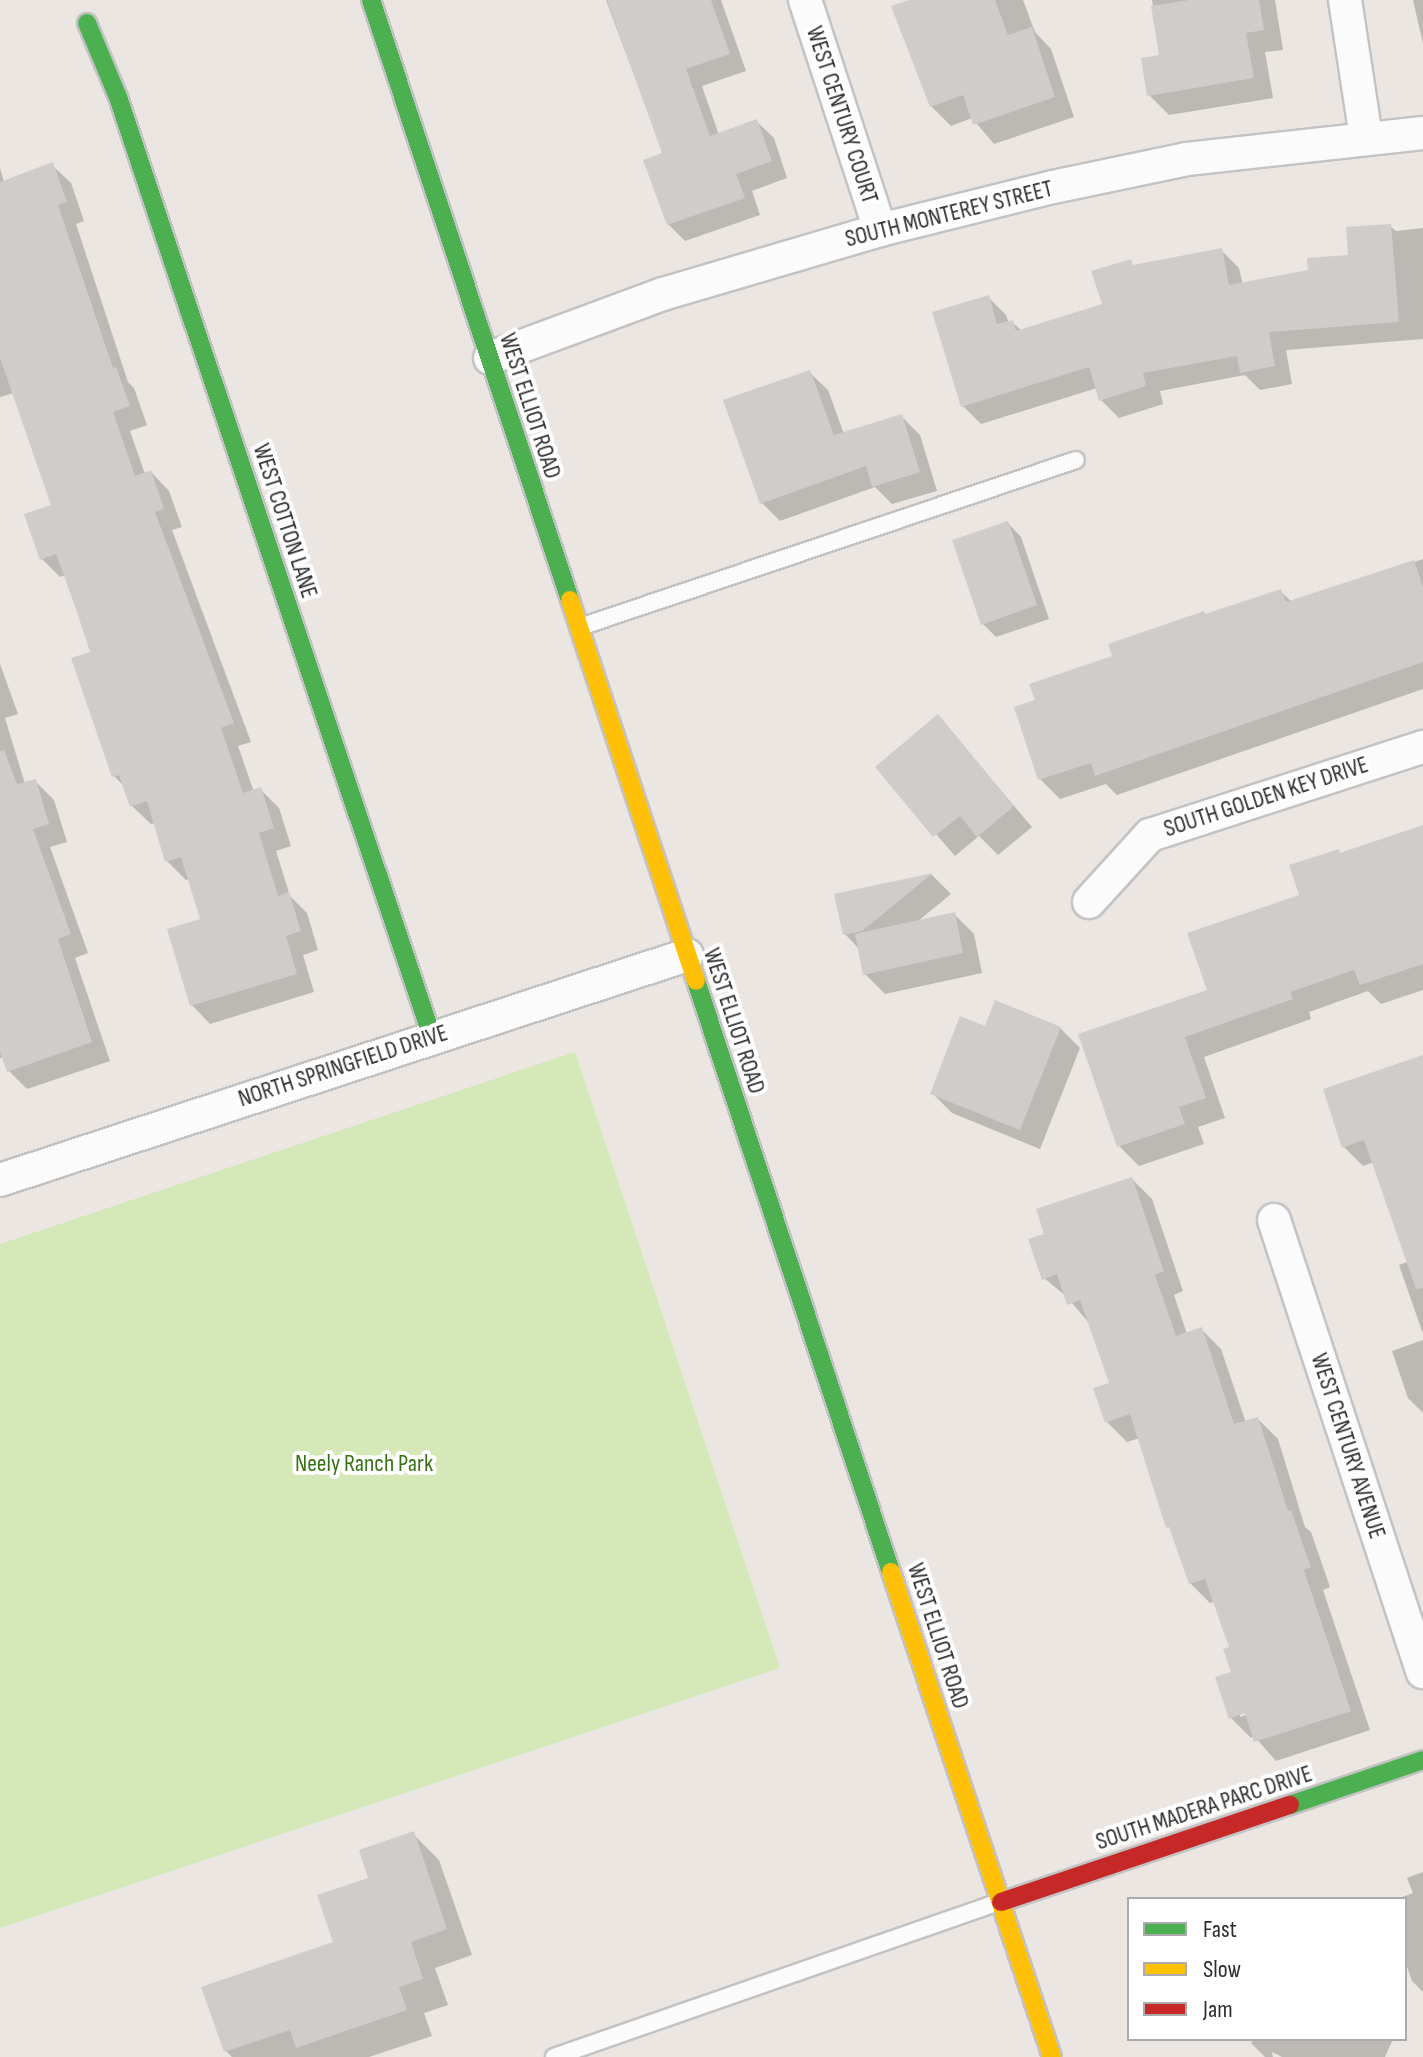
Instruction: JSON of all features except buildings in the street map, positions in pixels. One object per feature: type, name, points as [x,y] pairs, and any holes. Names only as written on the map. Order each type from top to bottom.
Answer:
[{"type":"main road","name":"WEST ELLIOT ROAD","points":[[371,0],[1052,2057]]},
{"type":"main road","name":"WEST COTTON LANE","points":[[87,23],[123,112],[432,1037]]},
{"type":"main road","name":"SOUTH MADERA PARC DRIVE","points":[[1001,1902],[1423,1760]]},
{"type":"street","name":"WEST CENTURY COURT","points":[[805,0],[880,230]]},
{"type":"street","points":[[1345,0],[1366,138]]},
{"type":"street","name":"SOUTH MONTEREY STREET","points":[[490,358],[663,294],[880,230],[1053,187],[1187,159],[1423,133]]},
{"type":"street","name":"SOUTH GOLDEN KEY DRIVE","points":[[1089,902],[1150,835],[1423,747]]},
{"type":"street","name":"NORTH SPRINGFIELD DRIVE","points":[[0,1180],[687,955]]},
{"type":"street","name":"WEST CENTURY AVENUE","points":[[1274,1220],[1423,1672]]},
{"type":"lane","points":[[578,627],[1076,460]]},
{"type":"lane","points":[[554,2057],[1001,1902]]},
{"type":"green space","name":"Neely Ranch Park","points":[[575,1052],[780,1668],[0,1928],[0,1244]]},
{"type":"traffic: fast","points":[[371,0],[570,600]]},
{"type":"traffic: fast","points":[[87,23],[118,97],[432,1037]]},
{"type":"traffic: fast","points":[[696,981],[891,1572]]},
{"type":"traffic: fast","points":[[1290,1805],[1423,1760]]},
{"type":"traffic: slow","points":[[570,600],[696,981]]},
{"type":"traffic: slow","points":[[891,1572],[1052,2057]]},
{"type":"traffic: jam","points":[[1001,1902],[1290,1805]]}]
